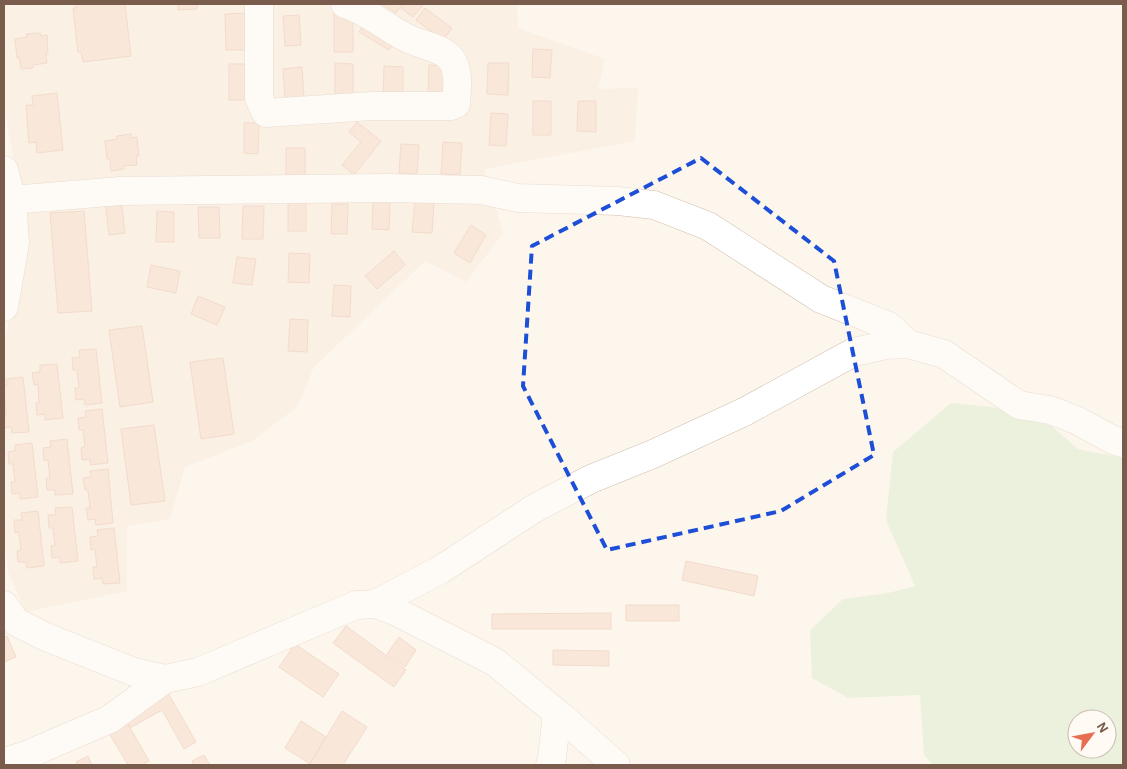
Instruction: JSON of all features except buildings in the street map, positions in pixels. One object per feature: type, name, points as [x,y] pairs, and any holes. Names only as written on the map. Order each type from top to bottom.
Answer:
[{"type":"street","points":[[259,4],[259,98],[266,114],[372,106],[451,106],[456,104],[457,76],[451,58],[437,49],[409,39],[356,7],[345,4]]},
{"type":"street","points":[[4,170],[12,200],[15,243],[4,307]]},
{"type":"street","points":[[12,200],[120,191],[387,188],[481,190],[518,198],[618,201],[654,205],[708,226],[821,299],[889,326],[908,344]]},
{"type":"street","points":[[375,604],[440,570],[535,508],[591,479],[653,454],[744,412],[854,352],[886,345],[908,344],[944,354],[1020,405],[1050,410],[1076,420],[1113,440],[1123,443]]},
{"type":"street","points":[[4,762],[24,756],[110,719],[165,680],[198,672],[356,604],[375,604],[395,611],[495,662],[616,765]]},
{"type":"street","points":[[4,605],[16,622],[46,637],[134,672],[165,680]]},
{"type":"street","points":[[550,765],[557,713]]},
{"type":"highlighted area","points":[[701,158],[834,261],[874,455],[781,511],[607,550],[523,386],[532,246]]},
{"type":"shaded area","points":[[4,4],[517,4],[518,28],[605,59],[598,89],[638,88],[635,141],[484,169],[503,233],[466,282],[425,261],[314,367],[297,407],[252,441],[185,467],[170,519],[127,526],[127,591],[26,612],[9,574],[4,542],[4,342],[20,277],[26,228],[4,105]]},
{"type":"green space","points":[[951,403],[992,407],[1048,423],[1078,449],[1123,458],[1123,765],[933,765],[924,755],[920,695],[848,698],[812,678],[810,630],[843,599],[888,593],[915,586],[886,520],[893,452]]}]
